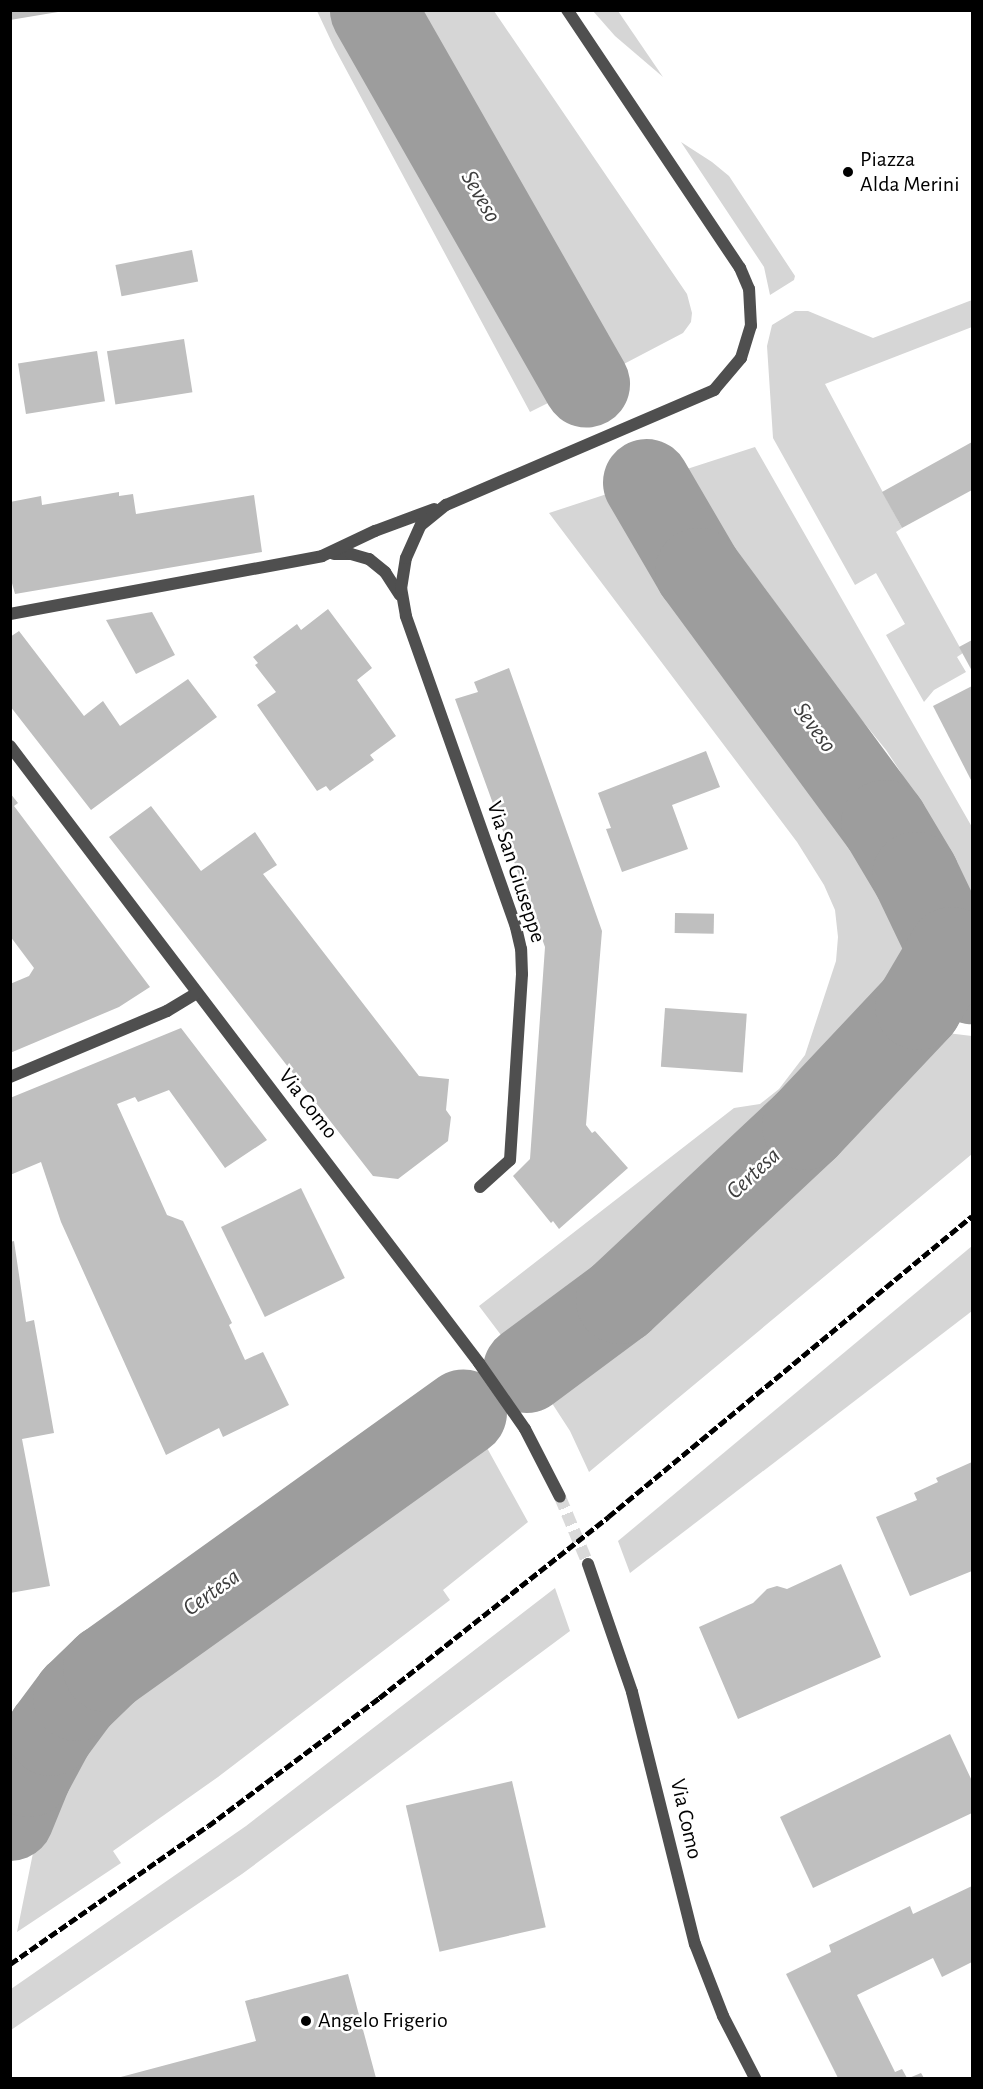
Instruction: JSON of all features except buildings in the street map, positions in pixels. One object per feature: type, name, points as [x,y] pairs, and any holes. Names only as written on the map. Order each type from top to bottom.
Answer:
[{"type":"street","points":[[446,505],[529,467],[702,396],[724,381],[746,349],[751,326],[752,305],[746,279],[567,10]]},
{"type":"street","name":"Via San Giuseppe","points":[[321,556],[375,531],[446,505]]},
{"type":"street","name":"Via San Giuseppe","points":[[403,602],[402,570],[412,542],[428,517],[446,505]]},
{"type":"street","name":"Via San Giuseppe","points":[[10,614],[321,556],[351,554],[369,560],[390,579],[403,602],[516,927],[521,949],[522,974],[510,1160],[480,1187]]},
{"type":"street","name":"Via Como","points":[[10,746],[479,1363],[516,1414],[560,1497]]},
{"type":"street","points":[[10,1077],[167,1011],[197,993]]},
{"type":"street","name":"Via Como","points":[[588,1564],[632,1692],[695,1944],[723,2016],[755,2079]]},
{"type":"shaded area","points":[[317,11],[344,11],[469,226],[507,321],[544,369],[558,398],[530,412],[334,47]]},
{"type":"shaded area","points":[[407,11],[494,11],[687,294],[692,313],[691,322],[683,333],[620,366],[567,274],[505,178]]},
{"type":"shaded area","points":[[593,11],[618,11],[663,77],[615,36]]},
{"type":"shaded area","points":[[681,142],[729,176],[795,276],[794,280],[770,295],[764,267]]},
{"type":"shaded area","points":[[972,300],[972,327],[825,384],[902,528],[896,532],[963,653],[957,657],[966,672],[934,690],[924,702],[886,635],[905,624],[876,573],[855,585],[773,438],[767,346],[772,325],[795,311],[808,311],[873,338]]},
{"type":"shaded area","points":[[755,447],[972,827],[972,925],[953,866],[900,771],[886,750],[831,682],[764,587],[724,539],[696,494],[687,469]]},
{"type":"shaded area","points":[[613,492],[637,538],[751,696],[890,911],[900,929],[905,956],[902,970],[839,1046],[801,1105],[730,1159],[507,1343],[479,1306],[734,1108],[760,1104],[779,1089],[805,1055],[836,961],[838,937],[835,910],[824,885],[797,842],[549,513]]},
{"type":"shaded area","points":[[947,1033],[972,1036],[972,1154],[589,1472],[570,1431],[546,1394],[602,1356],[638,1327],[924,1046]]},
{"type":"shaded area","points":[[972,1246],[972,1311],[630,1573],[618,1541]]},
{"type":"shaded area","points":[[481,1437],[528,1522],[443,1590],[450,1600],[218,1777],[113,1851],[121,1863],[17,1932],[34,1848],[54,1786],[85,1734],[121,1690],[138,1674]]},
{"type":"shaded area","points":[[555,1588],[570,1631],[242,1874],[11,2030],[11,1989],[246,1826]]},
{"type":"waterway","name":"Seveso","points":[[373,10],[586,384]]},
{"type":"waterway","name":"Seveso","points":[[646,482],[698,571],[884,823],[915,875],[951,950],[972,980]]},
{"type":"waterway","name":"Certesa","points":[[526,1369],[619,1300],[805,1126],[918,1006],[951,950]]},
{"type":"waterway","name":"Certesa","points":[[10,1817],[28,1773],[50,1732],[76,1697],[106,1668],[463,1412]]},
{"type":"tunnel","points":[[560,1497],[588,1564]]},
{"type":"railway","points":[[10,1964],[208,1826],[379,1698],[608,1517],[972,1216]]},
{"type":"place","name":"Piazza Alda Merini","points":[[848,172]]},
{"type":"place","name":"Angelo Frigerio","points":[[306,2021]]}]
